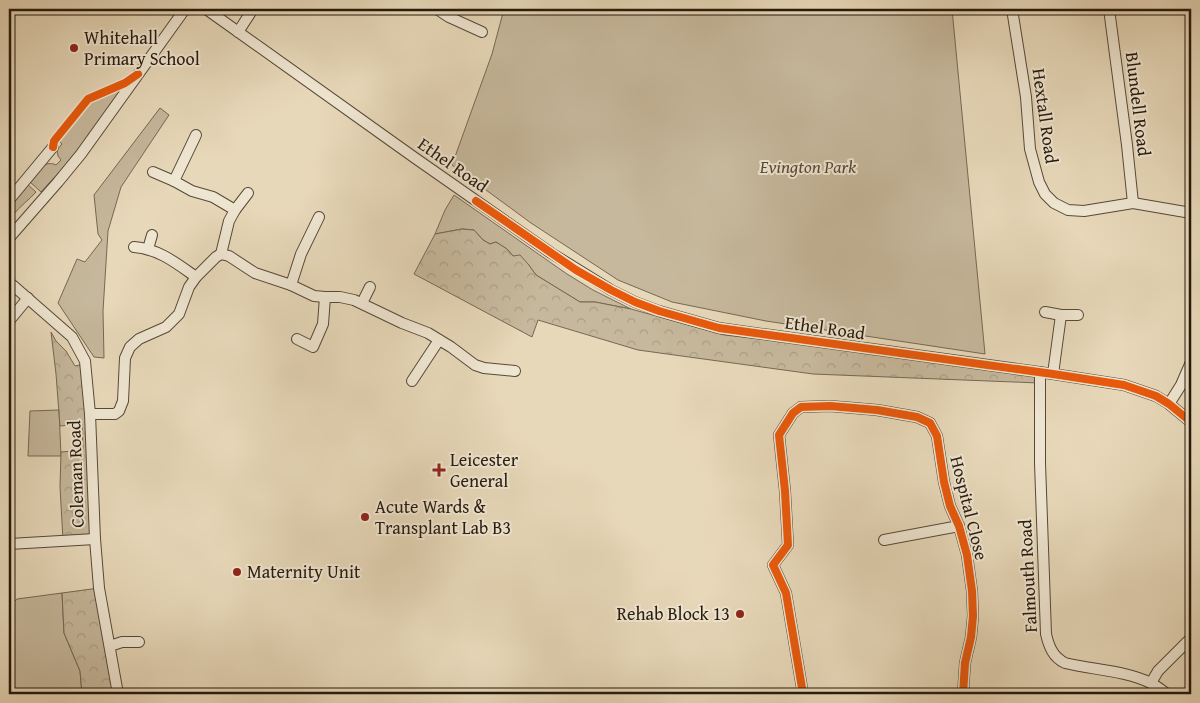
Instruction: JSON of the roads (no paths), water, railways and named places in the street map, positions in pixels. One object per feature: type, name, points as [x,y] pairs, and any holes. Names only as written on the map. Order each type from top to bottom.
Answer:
[{"type":"street","points":[[9,238],[86,147],[185,9]]},
{"type":"street","name":"Ethel Road","points":[[206,9],[551,253],[611,290],[635,302],[659,311],[719,328],[1124,385],[1156,396],[1191,422]]},
{"type":"street","points":[[238,32],[253,9]]},
{"type":"street","points":[[437,9],[451,13],[482,32]]},
{"type":"street","name":"Hextall Road","points":[[1012,9],[1026,97],[1030,150],[1039,182],[1045,194],[1054,203],[1068,210],[1084,211],[1134,204],[1191,213]]},
{"type":"street","name":"Blundell Road","points":[[1109,9],[1128,145],[1134,204]]},
{"type":"street","points":[[174,181],[196,135]]},
{"type":"street","points":[[9,200],[53,147]]},
{"type":"street","points":[[153,172],[192,191],[213,198],[235,210]]},
{"type":"street","points":[[221,254],[230,220],[248,193]]},
{"type":"street","points":[[291,285],[298,261],[319,217]]},
{"type":"street","points":[[148,249],[152,235]]},
{"type":"street","points":[[134,247],[155,251],[196,277]]},
{"type":"street","points":[[90,414],[115,414],[119,411],[123,401],[125,358],[130,347],[139,338],[166,327],[179,314],[196,277],[216,256],[221,254],[230,256],[266,278],[291,285],[314,296],[325,298],[340,297],[362,303],[439,340],[475,365],[484,368],[515,371]]},
{"type":"street","name":"Coleman Road","points":[[9,282],[72,337],[85,361],[90,414],[99,588],[118,694]]},
{"type":"street","points":[[362,303],[370,287]]},
{"type":"street","points":[[9,321],[28,298]]},
{"type":"street","points":[[297,339],[313,347],[323,324],[325,298]]},
{"type":"street","points":[[1045,312],[1078,316]]},
{"type":"street","points":[[1053,374],[1061,315]]},
{"type":"street","points":[[412,381],[439,340]]},
{"type":"street","points":[[1169,404],[1181,385],[1191,362]]},
{"type":"street","name":"Falmouth Road","points":[[1040,372],[1040,464],[1046,634],[1048,645],[1059,660],[1065,663],[1114,672],[1151,683],[1167,694]]},
{"type":"street","name":"Hospital Close","points":[[803,694],[786,593],[773,565],[788,545],[779,435],[793,413],[801,407],[830,406],[877,410],[917,417],[930,423],[937,436],[944,482],[950,506],[959,526],[967,554],[972,591],[973,616],[963,694]]},
{"type":"street","name":"Hospital Close","points":[[884,540],[959,526]]},
{"type":"street","points":[[9,544],[95,539]]},
{"type":"street","points":[[1151,683],[1158,671],[1191,638]]},
{"type":"street","points":[[110,646],[122,642],[139,642]]},
{"type":"place","name":"Whitehall Primary School","points":[[74,48]]},
{"type":"place","name":"Leicester General","points":[[439,470]]},
{"type":"place","name":"Acute Wards & Transplant Lab B3","points":[[365,517]]},
{"type":"place","name":"Maternity Unit","points":[[237,572]]},
{"type":"place","name":"Rehab Block 13","points":[[740,614]]},
{"type":"park label","name":"Evington Park","points":[[808,167]]}]
